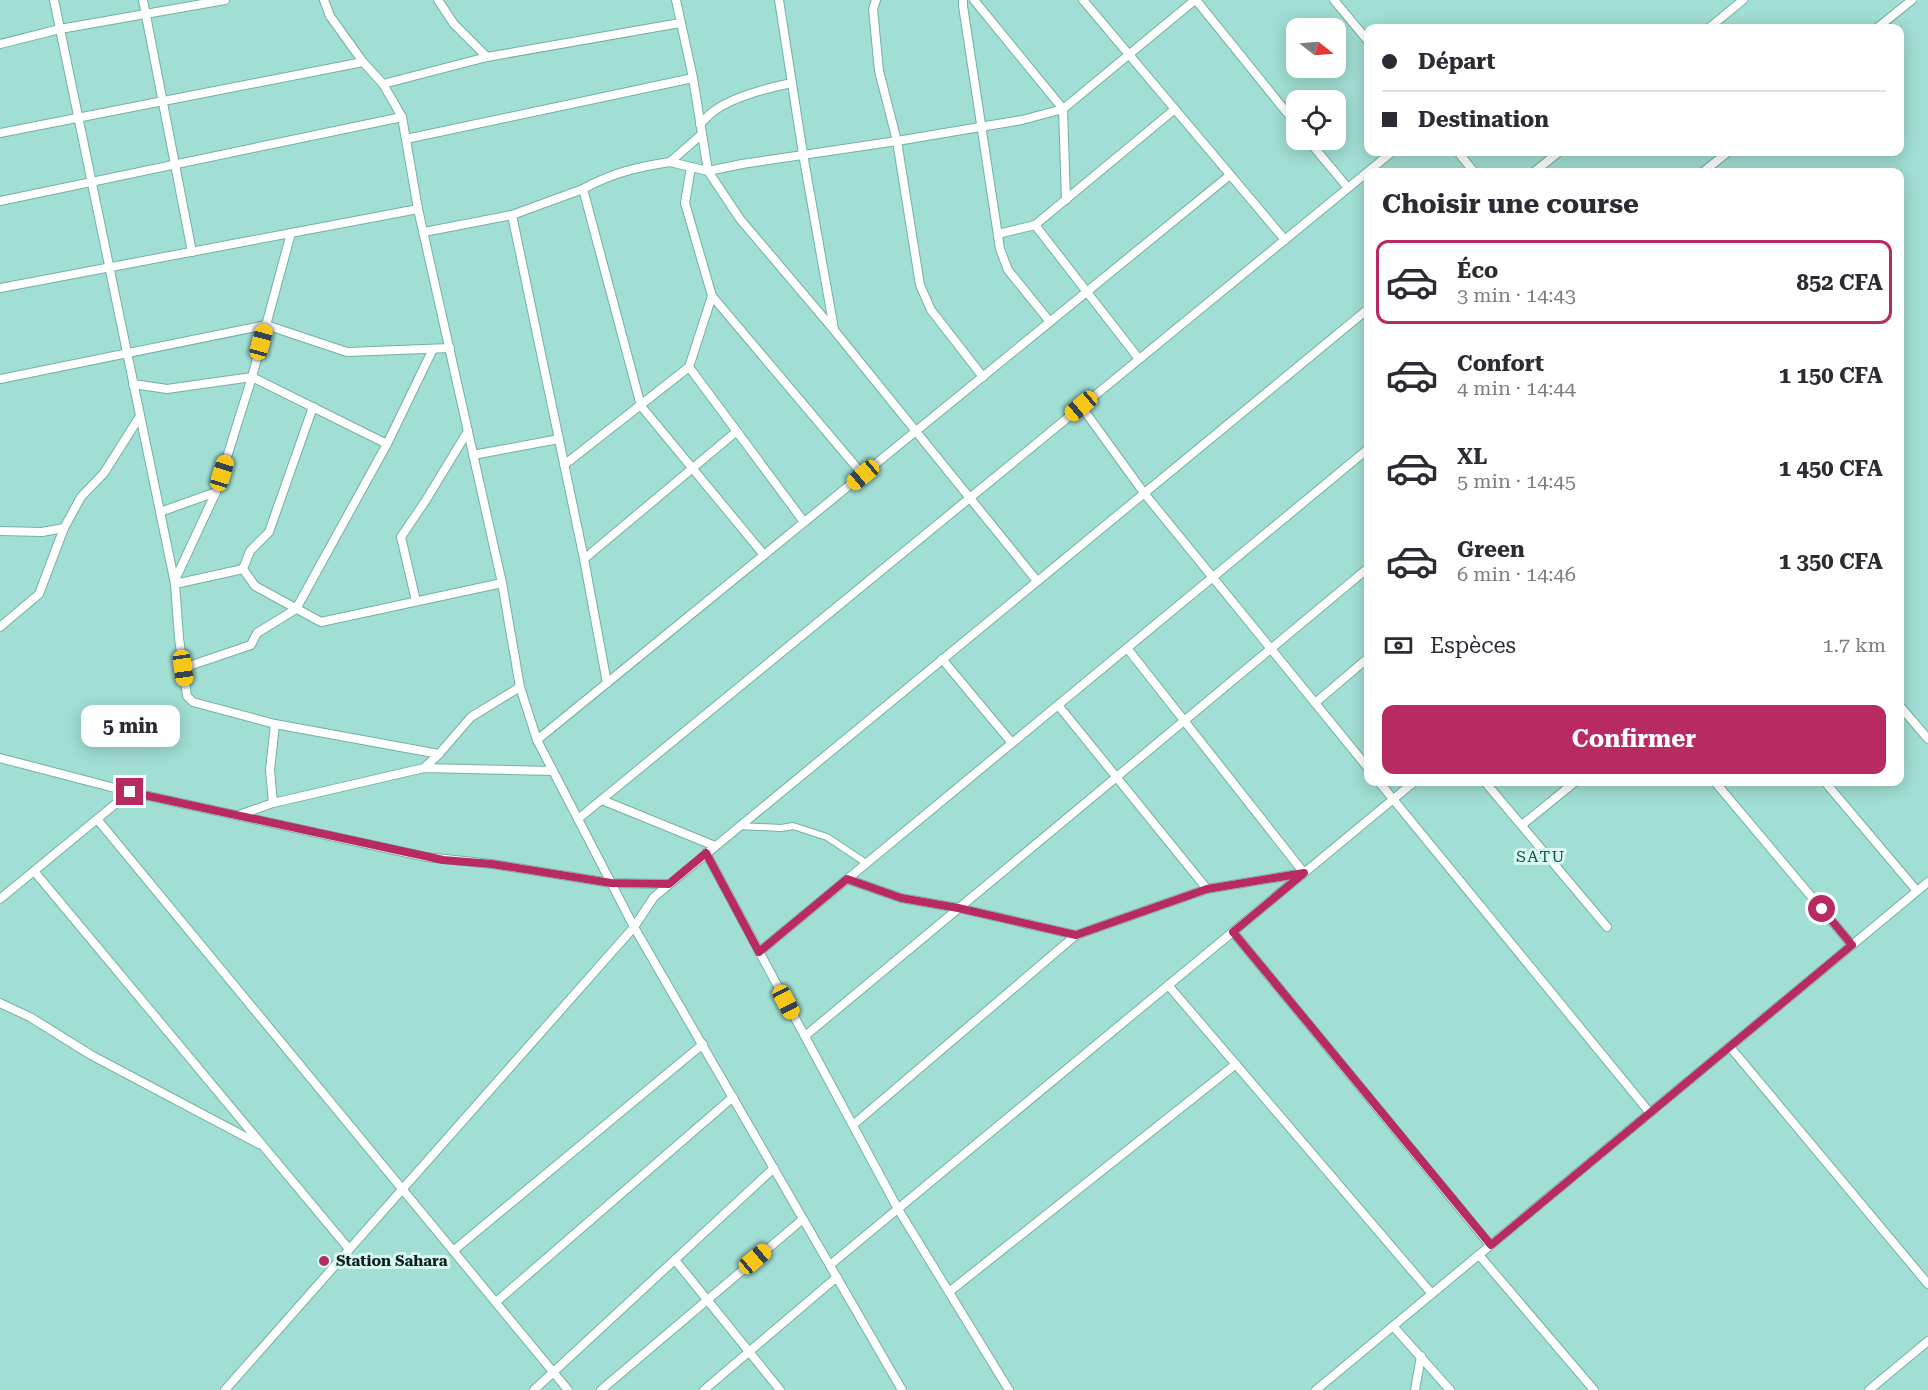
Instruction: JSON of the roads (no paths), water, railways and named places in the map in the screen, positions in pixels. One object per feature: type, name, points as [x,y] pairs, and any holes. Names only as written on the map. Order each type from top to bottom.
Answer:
[{"type":"street","points":[[54,0],[175,583],[187,696],[193,702],[275,724],[439,754]]},
{"type":"street","points":[[143,0],[192,252]]},
{"type":"street","points":[[0,44],[60,29],[225,0]]},
{"type":"street","points":[[324,0],[330,16],[363,62],[383,84],[402,117],[418,209],[502,583],[520,687],[537,740],[634,927],[902,1390]]},
{"type":"street","points":[[439,0],[454,24],[487,57]]},
{"type":"street","points":[[676,0],[693,78],[708,171],[740,219],[834,330],[1037,581]]},
{"type":"street","points":[[780,0],[803,154],[834,330]]},
{"type":"street","points":[[876,0],[873,9],[879,71],[897,141],[920,285],[931,310],[983,376]]},
{"type":"street","points":[[963,0],[1000,249],[1008,270],[1050,322]]},
{"type":"street","points":[[974,0],[1063,109],[1066,200]]},
{"type":"street","points":[[1083,0],[1285,240]]},
{"type":"street","points":[[424,232],[512,215],[583,189],[604,177],[635,167],[670,162],[708,171],[1022,120],[1063,109],[1195,0],[1286,112]]},
{"type":"street","points":[[1334,0],[1364,36]]},
{"type":"street","points":[[1714,24],[1743,0]]},
{"type":"street","points":[[1882,24],[1912,0]]},
{"type":"street","points":[[383,84],[487,57],[680,23]]},
{"type":"street","points":[[0,133],[363,62]]},
{"type":"street","points":[[406,139],[693,78]]},
{"type":"street","points":[[700,124],[715,110],[748,94],[792,83]]},
{"type":"street","points":[[998,234],[1035,225],[1175,110]]},
{"type":"street","points":[[0,201],[402,117]]},
{"type":"street","points":[[670,162],[702,134]]},
{"type":"street","points":[[1316,150],[1348,188]]},
{"type":"street","points":[[1372,168],[1387,156]]},
{"type":"street","points":[[1461,156],[1471,168]]},
{"type":"street","points":[[1539,168],[1554,156]]},
{"type":"street","points":[[1708,168],[1723,156]]},
{"type":"street","points":[[691,167],[685,203],[712,296],[863,475]]},
{"type":"street","points":[[537,740],[1230,175]]},
{"type":"street","points":[[578,819],[1364,175]]},
{"type":"street","points":[[583,189],[641,406],[764,555]]},
{"type":"street","points":[[0,288],[418,209]]},
{"type":"street","points":[[512,215],[584,559],[607,683]]},
{"type":"street","points":[[1035,225],[1139,359]]},
{"type":"street","points":[[175,583],[216,492],[252,377],[291,233]]},
{"type":"street","points":[[564,465],[689,367],[712,296]]},
{"type":"street","points":[[225,1390],[634,927],[654,897],[1364,312]]},
{"type":"street","points":[[0,379],[266,325],[347,352],[450,348]]},
{"type":"street","points":[[183,668],[251,645],[257,633],[296,609],[387,444],[433,349]]},
{"type":"street","points":[[689,367],[804,522]]},
{"type":"street","points":[[133,384],[167,389],[252,377],[387,444]]},
{"type":"street","points":[[1081,406],[1144,493],[1364,763]]},
{"type":"street","points":[[243,569],[250,551],[269,532],[313,407]]},
{"type":"street","points":[[0,627],[39,594],[64,528],[81,497],[104,473],[140,416]]},
{"type":"street","points":[[416,602],[401,537],[468,431]]},
{"type":"street","points":[[584,559],[737,431]]},
{"type":"street","points":[[473,455],[559,439]]},
{"type":"street","points":[[759,952],[1364,452]]},
{"type":"street","points":[[160,512],[216,492]]},
{"type":"street","points":[[0,531],[42,532],[64,528]]},
{"type":"street","points":[[175,583],[243,569]]},
{"type":"street","points":[[243,569],[255,586],[321,622],[502,583]]},
{"type":"street","points":[[805,1036],[1364,571]]},
{"type":"street","points":[[1126,648],[1304,873]]},
{"type":"street","points":[[942,659],[1012,743]]},
{"type":"street","points":[[1315,703],[1364,661]]},
{"type":"street","points":[[424,768],[471,717],[520,687]]},
{"type":"street","points":[[1058,705],[1207,889]]},
{"type":"street","points":[[1904,711],[1928,739]]},
{"type":"street","points":[[273,803],[270,771],[275,724]]},
{"type":"street","points":[[0,758],[130,792],[426,857],[492,864],[611,883],[669,884]]},
{"type":"street","points":[[0,767],[10,761]]},
{"type":"street","points":[[237,815],[273,803],[424,768],[553,771]]},
{"type":"street","points":[[1382,786],[1650,1113]]},
{"type":"street","points":[[830,1265],[1409,786]]},
{"type":"street","points":[[1488,786],[1607,927]]},
{"type":"street","points":[[1522,825],[1570,786]]},
{"type":"street","points":[[1718,786],[1852,945]]},
{"type":"street","points":[[1828,786],[1917,891]]},
{"type":"street","points":[[0,899],[130,792]]},
{"type":"street","points":[[602,800],[715,846]]},
{"type":"street","points":[[97,819],[568,1390]]},
{"type":"street","points":[[739,826],[782,828],[793,826],[826,837],[866,863]]},
{"type":"street","points":[[706,853],[898,1209],[1009,1390]]},
{"type":"street","points":[[34,871],[349,1249]]},
{"type":"street","points":[[853,1125],[1076,935],[1207,889],[1304,873]]},
{"type":"street","points":[[847,879],[901,898],[958,908],[1076,935]]},
{"type":"street","points":[[1316,1390],[1928,882]]},
{"type":"street","points":[[1233,932],[1491,1245]]},
{"type":"street","points":[[1168,985],[1432,1294]]},
{"type":"street","points":[[0,1003],[30,1017],[91,1055],[264,1147]]},
{"type":"street","points":[[453,1251],[703,1044]]},
{"type":"street","points":[[1730,1047],[1928,1284]]},
{"type":"street","points":[[949,1292],[1236,1065]]},
{"type":"street","points":[[496,1302],[733,1097]]},
{"type":"street","points":[[534,1390],[774,1168]]},
{"type":"street","points":[[601,1390],[803,1219]]},
{"type":"street","points":[[1479,1255],[1594,1390]]},
{"type":"street","points":[[675,1260],[780,1390]]},
{"type":"street","points":[[704,1390],[837,1277]]},
{"type":"street","points":[[1393,1326],[1450,1390]]},
{"type":"street","points":[[1869,1390],[1928,1341]]},
{"type":"street","points":[[1415,1390],[1421,1356]]},
{"type":"place","name":"Station Sahara","points":[[324,1261]]},
{"type":"district","name":"SATU","points":[[1541,856]]}]
